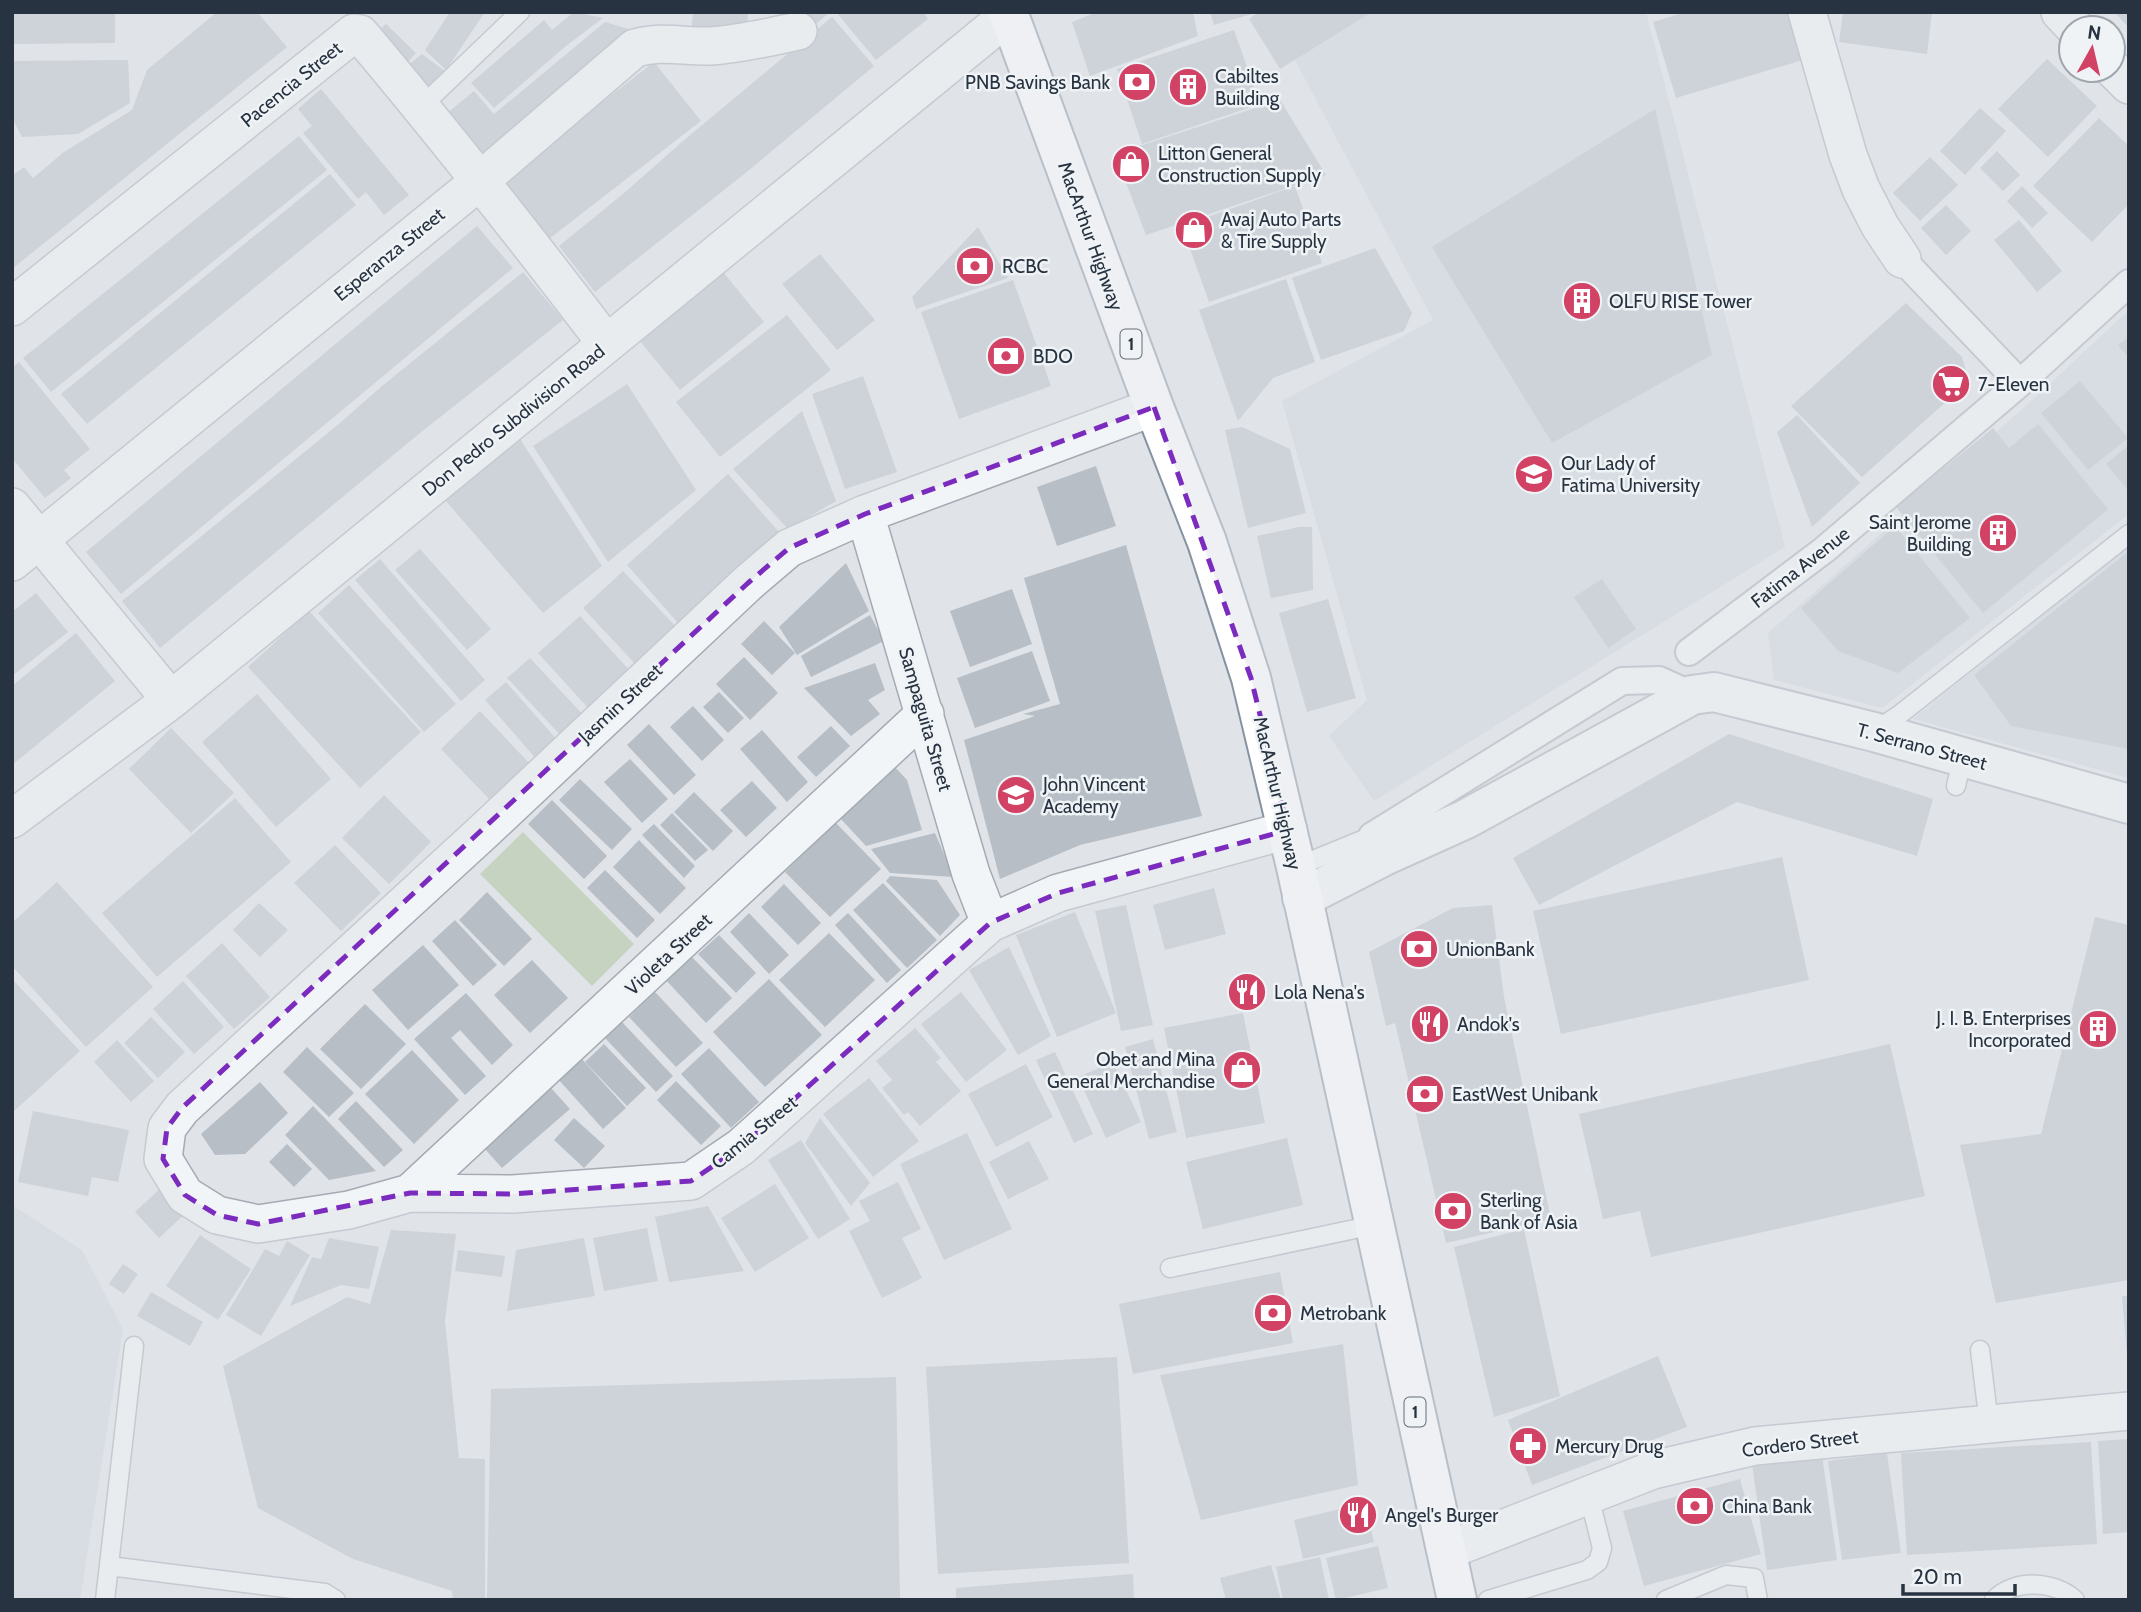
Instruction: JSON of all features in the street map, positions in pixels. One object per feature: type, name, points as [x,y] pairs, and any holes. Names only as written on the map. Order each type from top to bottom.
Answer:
[{"type":"highway","name":"MacArthur Highway","points":[[1008,14],[1206,542],[1251,678],[1299,882],[1457,1600]]},
{"type":"street","points":[[1807,12],[1849,155],[1861,189],[1880,226],[1902,259],[2020,383]]},
{"type":"street","name":"Don Pedro Subdivision Road","points":[[12,819],[171,700],[1008,14]]},
{"type":"street","name":"Esperanza Street","points":[[26,551],[481,180],[635,48],[650,43],[709,46],[798,32]]},
{"type":"street","name":"Pacencia Street","points":[[12,307],[354,33],[360,34],[481,180],[606,343]]},
{"type":"street","name":"Fatima Avenue","points":[[1689,652],[1824,550],[2020,383],[2129,283]]},
{"type":"street","name":"Jasmin Street","points":[[167,1128],[182,1108],[789,548],[865,514],[1154,407]]},
{"type":"street","points":[[12,507],[26,551],[171,700]]},
{"type":"street","name":"Sampaguita Street","points":[[865,514],[971,873],[990,923]]},
{"type":"street","points":[[1372,836],[1622,681],[1659,680],[1703,694]]},
{"type":"street","points":[[1299,882],[1384,856],[1466,819],[1703,694]]},
{"type":"street","name":"T. Serrano Street","points":[[1703,694],[1874,732],[1960,771],[2129,804]]},
{"type":"street","name":"Violeta Street","points":[[410,1193],[925,714]]},
{"type":"street","name":"Camia Street","points":[[167,1128],[163,1159],[185,1195],[217,1215],[258,1224],[349,1210],[410,1193],[513,1194],[691,1181],[741,1147],[990,923],[1058,893],[1287,831]]},
{"type":"street","name":"Cordero Street","points":[[1446,1551],[1653,1471],[1755,1446],[2129,1411]]},
{"type":"lane","points":[[421,107],[520,12]]},
{"type":"lane","points":[[1874,732],[2129,534]]},
{"type":"lane","points":[[1299,882],[1372,836]]},
{"type":"lane","points":[[1170,1268],[1374,1224]]},
{"type":"lane","points":[[105,1600],[134,1346]]},
{"type":"lane","points":[[1980,1350],[1989,1424]]},
{"type":"lane","points":[[1488,1600],[1587,1570],[1598,1562],[1602,1549],[1589,1496]]},
{"type":"lane","points":[[109,1566],[325,1593],[336,1600]]},
{"type":"lane","points":[[1667,1599],[1726,1575],[1754,1578],[1758,1600]]},
{"type":"lane","points":[[1994,1600],[2003,1591],[2028,1585],[2055,1587],[2075,1600]]},
{"type":"highlighted area","points":[[1154,407],[1251,678],[1288,830],[1058,893],[990,923],[741,1147],[691,1181],[513,1194],[410,1193],[258,1224],[217,1215],[185,1195],[163,1159],[167,1128],[182,1108],[748,583],[789,548],[865,514]]},
{"type":"shaded area","name":"Our Lady of Fatima University","points":[[1275,12],[1646,12],[1785,547],[1374,801],[1329,736],[1367,700],[1282,401],[1433,320],[1271,15]]},
{"type":"shaded area","points":[[2129,310],[2129,514],[1882,708],[1774,680],[1768,633],[2028,404]]},
{"type":"shaded area","points":[[2129,545],[2129,778],[1913,719]]},
{"type":"shaded area","points":[[12,1205],[82,1250],[123,1329],[80,1600],[12,1600]]},
{"type":"green space","points":[[523,832],[634,944],[592,986],[480,874]]},
{"type":"building","points":[[12,12],[115,12],[115,43],[12,44]]},
{"type":"building","points":[[217,12],[257,12],[287,47],[12,269],[12,176],[24,167],[33,178],[64,152],[132,110],[147,70]]},
{"type":"building","points":[[450,12],[485,12],[446,70],[425,50]]},
{"type":"building","points":[[574,12],[603,18],[494,108],[471,83],[544,20],[552,30]]},
{"type":"building","points":[[693,12],[748,12],[747,38],[691,35]]},
{"type":"building","points":[[803,12],[830,12],[810,29]]},
{"type":"building","points":[[836,12],[924,12],[928,19],[876,60]]},
{"type":"building","points":[[1097,12],[1193,12],[1198,36],[1090,76],[1072,22]]},
{"type":"building","points":[[1210,12],[1255,12],[1255,13],[1214,25]]},
{"type":"building","points":[[1259,12],[1372,12],[1280,69],[1249,19]]},
{"type":"building","points":[[1686,12],[1792,12],[1806,59],[1676,98],[1653,22]]},
{"type":"building","points":[[1843,12],[1932,12],[1927,54],[1839,42]]},
{"type":"building","points":[[2114,12],[2129,12],[2129,28],[2127,14]]},
{"type":"building","points":[[832,17],[874,66],[748,171],[595,292],[559,246]]},
{"type":"building","points":[[605,22],[635,31],[482,157],[446,114],[474,91],[494,114]]},
{"type":"building","points":[[386,24],[416,53],[398,73],[422,54],[446,72],[418,95],[367,39]]},
{"type":"building","name":"Cabiltes Building","points":[[1234,30],[1260,104],[1142,144],[1117,69]]},
{"type":"building","points":[[2047,59],[2057,68],[2057,84],[2074,84],[2097,106],[2048,157],[1998,109]]},
{"type":"building","points":[[128,60],[130,103],[78,134],[22,137],[12,118],[12,61]]},
{"type":"building","points":[[654,62],[701,121],[549,239],[502,180]]},
{"type":"building","points":[[321,89],[409,195],[384,215],[366,192],[358,199],[303,133],[312,126],[298,109]]},
{"type":"building","points":[[1280,100],[1326,175],[1146,235],[1115,154]]},
{"type":"building","points":[[1980,108],[2006,131],[1965,175],[1940,151]]},
{"type":"building","name":"OLFU RISE Tower","points":[[1655,109],[1712,355],[1552,443],[1432,247]]},
{"type":"building","points":[[2099,118],[2129,146],[2129,204],[2092,242],[2033,186]]},
{"type":"building","points":[[299,136],[327,170],[51,392],[23,358]]},
{"type":"building","points":[[1997,151],[2020,175],[2003,191],[1980,168]]},
{"type":"building","points":[[1930,157],[1958,185],[1920,221],[1893,193]]},
{"type":"building","points":[[330,174],[356,205],[87,424],[61,394]]},
{"type":"building","points":[[1295,186],[1322,263],[1209,302],[1182,226]]},
{"type":"building","points":[[2022,186],[2048,213],[2032,228],[2007,201]]},
{"type":"building","points":[[1946,205],[1971,231],[1946,255],[1921,228]]},
{"type":"building","points":[[2019,220],[2062,271],[2037,292],[1994,240]]},
{"type":"building","points":[[477,226],[513,268],[121,594],[86,552]]},
{"type":"building","points":[[978,227],[1008,278],[916,309],[912,297]]},
{"type":"building","points":[[1375,248],[1412,313],[1404,331],[1321,360],[1292,278]]},
{"type":"building","points":[[820,254],[875,320],[837,350],[782,284]]},
{"type":"building","points":[[523,272],[563,320],[420,433],[160,648],[122,601]]},
{"type":"building","points":[[723,272],[764,322],[680,390],[639,340]]},
{"type":"building","points":[[1286,279],[1315,362],[1273,378],[1238,421],[1199,310]]},
{"type":"building","points":[[1013,280],[1051,386],[959,419],[921,312]]},
{"type":"building","points":[[1906,303],[1962,357],[1968,378],[1957,392],[1862,477],[1791,406]]},
{"type":"building","points":[[787,315],[831,370],[720,457],[676,402]]},
{"type":"building","points":[[2129,337],[2129,358],[2118,345]]},
{"type":"building","points":[[19,362],[90,449],[64,470],[71,478],[45,498],[12,458],[12,368]]},
{"type":"building","points":[[863,376],[897,472],[845,489],[812,394]]},
{"type":"building","points":[[2080,381],[2128,438],[2088,470],[2041,413]]},
{"type":"building","points":[[627,384],[696,490],[608,562],[533,446]]},
{"type":"building","points":[[802,411],[836,501],[788,529],[733,469]]},
{"type":"building","points":[[1797,415],[1860,483],[1812,527],[1777,432]]},
{"type":"building","name":"Saint Jerome Building","points":[[2038,424],[2108,509],[1983,613],[1896,507],[1993,428],[2009,448]]},
{"type":"building","points":[[1242,427],[1290,449],[1306,513],[1248,528],[1225,430]]},
{"type":"building","points":[[520,439],[602,566],[543,613],[445,500]]},
{"type":"building","points":[[2129,445],[2129,491],[2106,464]]},
{"type":"building","points":[[1096,466],[1116,526],[1057,546],[1037,487]]},
{"type":"building","points":[[728,474],[779,532],[678,623],[627,565]]},
{"type":"building","points":[[1895,526],[1970,618],[1898,673],[1838,651],[1801,608]]},
{"type":"building","points":[[1312,527],[1313,590],[1271,598],[1257,536]]},
{"type":"building","points":[[1126,545],[1202,816],[1080,845],[1000,879],[964,740],[1035,716],[1023,714],[1060,704],[1024,578]]},
{"type":"building","points":[[420,549],[491,629],[467,650],[395,570]]},
{"type":"building","points":[[2129,551],[2129,749],[2011,726],[1974,675]]},
{"type":"building","points":[[380,559],[485,680],[461,701],[355,580]]},
{"type":"building","points":[[846,563],[869,611],[797,655],[779,627]]},
{"type":"building","points":[[623,571],[680,631],[639,668],[583,608]]},
{"type":"building","points":[[1602,579],[1636,629],[1608,648],[1574,597]]},
{"type":"building","points":[[349,585],[456,704],[424,732],[318,613]]},
{"type":"building","points":[[1012,589],[1032,644],[970,667],[950,611]]},
{"type":"building","points":[[36,593],[68,632],[12,676],[12,612]]},
{"type":"building","points":[[1328,599],[1356,698],[1307,712],[1279,613]]},
{"type":"building","points":[[309,611],[421,732],[360,788],[248,667]]},
{"type":"building","points":[[870,615],[884,641],[811,677],[801,656]]},
{"type":"building","points":[[580,616],[631,672],[589,709],[538,653]]},
{"type":"building","points":[[764,621],[795,653],[772,675],[741,644]]},
{"type":"building","points":[[76,633],[115,681],[12,765],[12,686]]},
{"type":"building","points":[[1032,651],[1050,701],[975,728],[957,678]]},
{"type":"building","points":[[744,657],[778,693],[750,720],[716,684]]},
{"type":"building","points":[[530,658],[587,719],[564,739],[507,678]]},
{"type":"building","points":[[875,663],[885,690],[868,700],[880,714],[851,736],[804,688]]},
{"type":"building","points":[[506,682],[559,742],[538,761],[485,700]]},
{"type":"building","points":[[719,692],[744,718],[728,733],[703,707]]},
{"type":"building","points":[[257,694],[331,779],[276,827],[202,742]]},
{"type":"building","points":[[693,706],[724,740],[702,761],[670,727]]},
{"type":"building","points":[[480,711],[531,765],[492,802],[441,749]]},
{"type":"building","points":[[649,724],[696,775],[674,795],[627,745]]},
{"type":"building","points":[[831,726],[850,746],[816,777],[797,757]]},
{"type":"building","points":[[171,728],[234,793],[191,833],[129,769]]},
{"type":"building","points":[[762,730],[808,782],[787,802],[740,749]]},
{"type":"building","points":[[1729,734],[1933,799],[1917,856],[1737,802],[1539,905],[1513,858]]},
{"type":"building","points":[[630,759],[668,799],[642,823],[604,782]]},
{"type":"building","points":[[894,766],[907,780],[922,830],[866,846],[840,818]]},
{"type":"building","points":[[580,779],[632,829],[612,850],[559,800]]},
{"type":"building","points":[[752,781],[777,808],[746,837],[720,810]]},
{"type":"building","points":[[694,792],[733,831],[713,851],[674,812]]},
{"type":"building","points":[[384,795],[431,842],[389,884],[342,838]]},
{"type":"building","points":[[235,798],[291,862],[157,977],[102,913]]},
{"type":"building","points":[[552,800],[607,856],[584,879],[528,824]]},
{"type":"building","points":[[672,813],[708,850],[695,861],[660,825]]},
{"type":"building","points":[[836,823],[881,869],[830,917],[785,872]]},
{"type":"building","points":[[654,824],[695,866],[684,878],[642,835]]},
{"type":"building","points":[[935,833],[954,877],[890,873],[871,849]]},
{"type":"building","points":[[639,840],[686,888],[660,914],[613,867]]},
{"type":"building","points":[[335,845],[381,893],[341,931],[294,883]]},
{"type":"building","points":[[1782,857],[1809,980],[1561,1034],[1533,911]]},
{"type":"building","points":[[605,870],[655,920],[637,938],[587,888]]},
{"type":"building","points":[[890,876],[937,880],[960,915],[940,936],[886,881]]},
{"type":"building","points":[[57,882],[153,987],[86,1047],[12,966],[12,923]]},
{"type":"building","points":[[883,883],[937,940],[907,968],[853,910]]},
{"type":"building","points":[[784,884],[821,923],[798,945],[761,907]]},
{"type":"building","points":[[1214,888],[1226,934],[1165,950],[1153,905]]},
{"type":"building","points":[[487,892],[532,939],[504,966],[459,920]]},
{"type":"building","points":[[259,903],[288,930],[260,957],[233,930]]},
{"type":"building","points":[[1126,905],[1153,1025],[1121,1031],[1095,911]]},
{"type":"building","points":[[1492,905],[1504,997],[1551,1219],[1446,1243],[1395,1023],[1386,1026],[1369,952],[1453,908]]},
{"type":"building","points":[[1075,912],[1116,1013],[1057,1037],[1016,935]]},
{"type":"building","points":[[749,913],[789,955],[769,974],[730,932]]},
{"type":"building","points":[[848,913],[901,970],[887,983],[835,925]]},
{"type":"building","name":"J. I. B. Enterprises Incorporated","points":[[2095,917],[2129,925],[2129,1280],[1996,1303],[1960,1145],[2041,1134]]},
{"type":"building","points":[[455,920],[497,965],[473,986],[432,941]]},
{"type":"building","points":[[829,933],[875,980],[825,1027],[779,980]]},
{"type":"building","points":[[719,935],[756,973],[736,993],[698,954]]},
{"type":"building","points":[[222,943],[270,997],[234,1029],[186,976]]},
{"type":"building","points":[[423,945],[459,985],[408,1030],[372,990]]},
{"type":"building","points":[[1009,947],[1051,1036],[1018,1055],[969,970]]},
{"type":"building","points":[[690,955],[732,998],[706,1023],[664,978]]},
{"type":"building","points":[[532,960],[568,998],[530,1033],[494,995]]},
{"type":"building","points":[[12,979],[80,1051],[12,1113]]},
{"type":"building","points":[[769,979],[822,1035],[765,1087],[713,1032]]},
{"type":"building","points":[[183,981],[224,1027],[194,1054],[153,1009]]},
{"type":"building","points":[[655,992],[703,1043],[676,1067],[629,1017]]},
{"type":"building","points":[[961,992],[1007,1050],[966,1082],[921,1024]]},
{"type":"building","points":[[466,993],[513,1045],[492,1065],[460,1030],[451,1038],[486,1076],[465,1095],[414,1039]]},
{"type":"building","points":[[365,1004],[406,1044],[361,1089],[320,1049]]},
{"type":"building","points":[[1243,1013],[1265,1123],[1186,1138],[1164,1028]]},
{"type":"building","points":[[151,1017],[185,1052],[158,1078],[124,1043]]},
{"type":"building","points":[[622,1022],[673,1076],[656,1092],[605,1038]]},
{"type":"building","points":[[915,1028],[941,1058],[936,1062],[961,1091],[920,1126],[908,1112],[904,1115],[882,1088],[892,1080],[876,1061]]},
{"type":"building","points":[[1153,1039],[1177,1132],[1149,1139],[1125,1047]]},
{"type":"building","points":[[117,1040],[154,1081],[131,1102],[94,1062]]},
{"type":"building","points":[[604,1044],[646,1088],[627,1106],[585,1062]]},
{"type":"building","points":[[1890,1044],[1925,1196],[1651,1257],[1640,1211],[1603,1219],[1579,1114]]},
{"type":"building","points":[[307,1047],[354,1093],[329,1117],[283,1072]]},
{"type":"building","points":[[709,1048],[759,1102],[731,1128],[681,1074]]},
{"type":"building","points":[[412,1050],[459,1100],[414,1144],[365,1094]]},
{"type":"building","points":[[1055,1052],[1093,1134],[1074,1143],[1036,1060]]},
{"type":"building","points":[[581,1058],[626,1108],[603,1129],[558,1079]]},
{"type":"building","points":[[1113,1062],[1141,1122],[1106,1138],[1078,1077]]},
{"type":"building","points":[[1026,1064],[1053,1117],[996,1147],[968,1094]]},
{"type":"building","points":[[869,1078],[919,1141],[873,1177],[823,1114]]},
{"type":"building","points":[[543,1079],[570,1109],[502,1168],[476,1139]]},
{"type":"building","points":[[676,1081],[721,1126],[701,1145],[657,1100]]},
{"type":"building","points":[[260,1082],[288,1113],[245,1154],[215,1155],[201,1134]]},
{"type":"building","points":[[356,1101],[403,1150],[384,1167],[338,1119]]},
{"type":"building","points":[[313,1106],[376,1171],[329,1180],[285,1135]]},
{"type":"building","points":[[33,1111],[129,1130],[118,1182],[92,1177],[88,1196],[18,1182]]},
{"type":"building","points":[[574,1118],[605,1146],[584,1168],[554,1140]]},
{"type":"building","points":[[820,1118],[870,1183],[851,1206],[805,1143]]},
{"type":"building","points":[[967,1133],[1012,1229],[944,1260],[900,1164]]},
{"type":"building","points":[[1287,1138],[1303,1205],[1203,1229],[1186,1162]]},
{"type":"building","points":[[801,1140],[850,1219],[818,1239],[768,1160]]},
{"type":"building","points":[[1029,1141],[1049,1179],[1008,1199],[989,1162]]},
{"type":"building","points":[[287,1144],[312,1169],[294,1187],[269,1162]]},
{"type":"building","points":[[898,1182],[921,1229],[902,1238],[922,1278],[882,1298],[849,1231],[870,1221],[859,1201]]},
{"type":"building","points":[[775,1184],[809,1238],[755,1272],[721,1218]]},
{"type":"building","points":[[163,1186],[188,1211],[159,1238],[135,1212]]},
{"type":"building","points":[[708,1206],[744,1271],[669,1282],[655,1217]]},
{"type":"building","points":[[647,1228],[658,1281],[604,1291],[593,1238]]},
{"type":"building","points":[[1524,1229],[1560,1396],[1494,1417],[1454,1247]]},
{"type":"building","points":[[391,1230],[456,1234],[445,1321],[459,1458],[485,1459],[485,1600],[453,1600],[452,1591],[353,1559],[258,1508],[223,1366],[347,1297],[370,1304]]},
{"type":"building","points":[[200,1235],[251,1269],[218,1320],[166,1286]]},
{"type":"building","points":[[329,1238],[379,1247],[369,1289],[341,1285],[290,1306],[312,1257],[321,1259]]},
{"type":"building","points":[[584,1238],[595,1296],[507,1311],[516,1250]]},
{"type":"building","points":[[287,1241],[310,1255],[261,1336],[226,1315],[265,1249],[279,1256]]},
{"type":"building","points":[[458,1250],[505,1256],[502,1277],[455,1271]]},
{"type":"building","points":[[123,1264],[138,1274],[124,1294],[109,1284]]},
{"type":"building","points":[[1280,1272],[1293,1343],[1133,1374],[1119,1304]]},
{"type":"building","points":[[151,1292],[203,1322],[190,1346],[137,1316]]},
{"type":"building","points":[[2122,1296],[2129,1296],[2129,1355],[2127,1355]]},
{"type":"building","points":[[1343,1344],[1358,1485],[1201,1520],[1160,1375]]},
{"type":"building","points":[[1658,1356],[1687,1427],[1532,1485],[1508,1420]]},
{"type":"building","points":[[1117,1357],[1129,1563],[938,1574],[926,1367]]},
{"type":"building","points":[[896,1377],[900,1600],[487,1600],[491,1389]]},
{"type":"building","points":[[2129,1439],[2129,1532],[2103,1534],[2098,1441]]},
{"type":"building","points":[[2091,1442],[2097,1544],[1907,1555],[1901,1453]]},
{"type":"building","points":[[1887,1453],[1901,1553],[1842,1560],[1828,1461]]},
{"type":"building","points":[[1822,1455],[1837,1560],[1767,1570],[1752,1464]]},
{"type":"building","points":[[1740,1479],[1761,1554],[1644,1586],[1623,1511]]},
{"type":"building","points":[[1365,1503],[1374,1542],[1303,1559],[1294,1520]]},
{"type":"building","points":[[1378,1546],[1388,1588],[1336,1600],[1326,1558]]},
{"type":"building","points":[[1320,1557],[1329,1600],[1283,1600],[1276,1567]]},
{"type":"building","points":[[1271,1565],[1281,1600],[1226,1600],[1220,1578]]},
{"type":"building","points":[[1133,1574],[1134,1600],[956,1600],[956,1588]]},
{"type":"place","name":"PNB Savings Bank","points":[[1137,82]]},
{"type":"place","name":"Cabiltes Building","points":[[1188,87]]},
{"type":"place","name":"Litton General Construction Supply","points":[[1131,164]]},
{"type":"place","name":"Avaj Auto Parts & Tire Supply","points":[[1194,230]]},
{"type":"place","name":"RCBC","points":[[975,266]]},
{"type":"place","name":"OLFU RISE Tower","points":[[1582,301]]},
{"type":"place","name":"BDO","points":[[1006,356]]},
{"type":"place","name":"7-Eleven","points":[[1951,384]]},
{"type":"place","name":"Our Lady of Fatima University","points":[[1534,474]]},
{"type":"place","name":"Saint Jerome Building","points":[[1998,533]]},
{"type":"place","name":"John Vincent Academy","points":[[1016,795]]},
{"type":"place","name":"UnionBank","points":[[1419,949]]},
{"type":"place","name":"Lola Nena's","points":[[1247,992]]},
{"type":"place","name":"Andok's","points":[[1430,1024]]},
{"type":"place","name":"J. I. B. Enterprises Incorporated","points":[[2098,1029]]},
{"type":"place","name":"Obet and Mina General Merchandise","points":[[1242,1070]]},
{"type":"place","name":"EastWest Unibank","points":[[1425,1094]]},
{"type":"place","name":"Sterling Bank of Asia","points":[[1453,1211]]},
{"type":"place","name":"Metrobank","points":[[1273,1313]]},
{"type":"place","name":"Mercury Drug","points":[[1528,1446]]},
{"type":"place","name":"China Bank","points":[[1695,1506]]},
{"type":"place","name":"Angel's Burger","points":[[1358,1515]]}]
